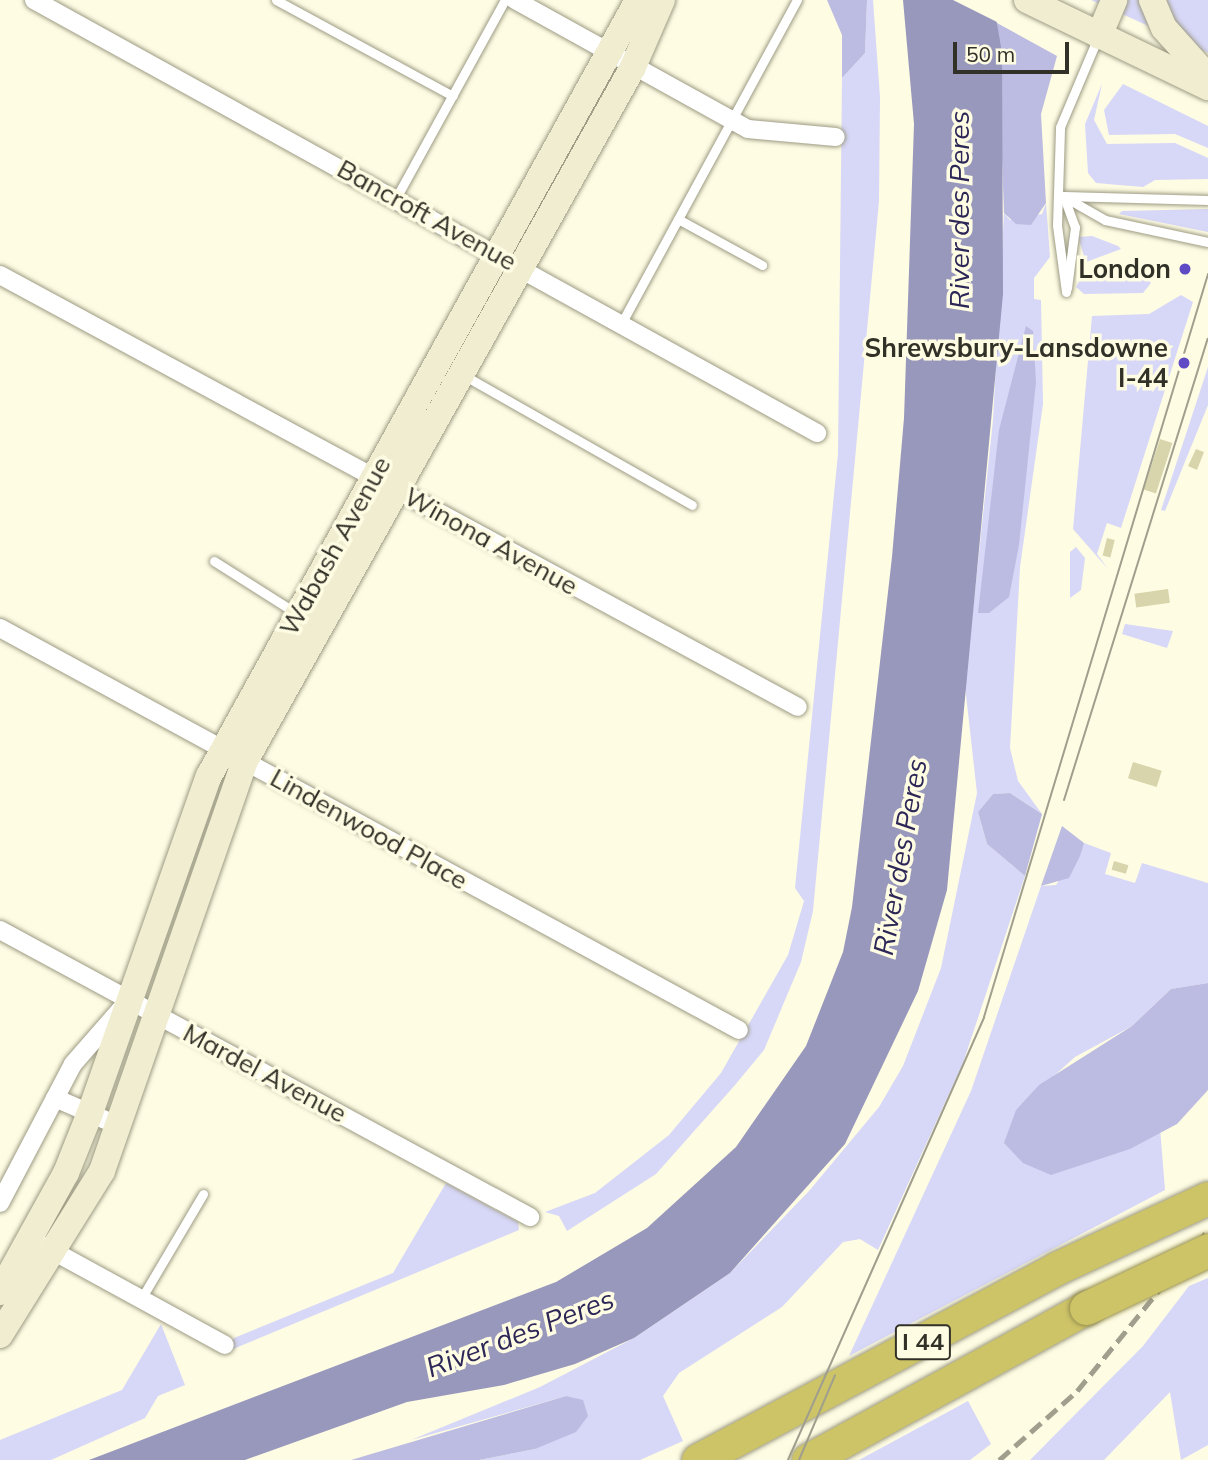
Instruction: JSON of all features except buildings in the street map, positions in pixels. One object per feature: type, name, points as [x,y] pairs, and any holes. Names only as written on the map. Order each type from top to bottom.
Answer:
[{"type":"highway","name":"I 44","points":[[702,1458],[1139,1227],[1208,1198]]},
{"type":"highway","name":"I 44","points":[[808,1460],[1086,1308],[1208,1250]]},
{"type":"main road","name":"Wabash Avenue","points":[[40,1244],[102,1171],[156,1013],[234,755],[298,614],[638,0]]},
{"type":"main road","name":"Wabash Avenue","points":[[40,1244],[90,1113],[173,865],[234,755],[398,491],[633,67],[662,0]]},
{"type":"main road","points":[[1099,36],[1114,0]]},
{"type":"main road","points":[[1152,0],[1164,28],[1208,77]]},
{"type":"main road","points":[[1038,2],[1099,36],[1208,87]]},
{"type":"main road","points":[[0,1292],[40,1244]]},
{"type":"main road","points":[[0,1335],[40,1244]]},
{"type":"street","name":"Bancroft Avenue","points":[[34,0],[499,254],[817,433]]},
{"type":"street","points":[[515,0],[732,121],[764,134],[836,137]]},
{"type":"street","name":"Winona Avenue","points":[[0,275],[798,707]]},
{"type":"street","name":"Lindenwood Place","points":[[0,628],[739,1030]]},
{"type":"street","name":"Mardel Avenue","points":[[0,930],[530,1217]]},
{"type":"street","points":[[0,1203],[55,1098],[104,1021],[129,1000]]},
{"type":"street","points":[[55,1098],[119,1126]]},
{"type":"street","points":[[40,1244],[225,1345]]},
{"type":"lane","points":[[276,0],[453,96]]},
{"type":"lane","points":[[396,198],[505,0]]},
{"type":"lane","points":[[621,324],[797,0]]},
{"type":"lane","points":[[1063,195],[1074,227],[1066,292],[1057,225],[1063,195],[1062,117],[1099,36]]},
{"type":"lane","points":[[1063,195],[1208,200]]},
{"type":"lane","points":[[1063,195],[1105,220],[1208,242]]},
{"type":"lane","points":[[678,219],[762,265]]},
{"type":"lane","points":[[462,374],[692,505]]},
{"type":"lane","points":[[214,561],[298,614]]},
{"type":"lane","points":[[141,1299],[203,1194]]},
{"type":"shaded area","points":[[827,0],[867,0],[865,53],[842,78],[842,35]]},
{"type":"shaded area","points":[[867,0],[873,0],[880,97],[879,201],[813,911],[801,962],[764,1050],[735,1085],[656,1174],[567,1231],[559,1216],[545,1212],[595,1193],[669,1135],[721,1073],[788,955],[804,901],[795,888],[838,454],[842,78],[865,53]]},
{"type":"shaded area","points":[[1091,0],[1208,0],[1208,53],[1206,52]]},
{"type":"shaded area","points":[[997,23],[1057,56],[1041,114],[1046,203],[1031,225],[1016,224],[1004,213]]},
{"type":"shaded area","points":[[1102,84],[1094,120],[1107,144],[1175,143],[1208,158],[1208,179],[1155,180],[1143,187],[1096,183],[1088,173],[1085,124]]},
{"type":"shaded area","points":[[1123,84],[1208,126],[1208,148],[1175,134],[1109,135],[1104,110]]},
{"type":"shaded area","points":[[1046,203],[1050,257],[1034,278],[1034,299],[1041,300],[1043,404],[1020,567],[1010,748],[1018,781],[1042,814],[1010,793],[993,794],[978,812],[987,844],[1025,876],[963,1063],[878,1250],[860,1239],[843,1242],[782,1307],[679,1373],[663,1396],[683,1441],[640,1460],[479,1460],[535,1449],[566,1396],[411,1440],[540,1387],[634,1338],[730,1273],[809,1191],[879,1107],[903,1066],[941,968],[977,793],[965,686],[993,420],[1004,213],[1010,220],[1042,214]]},
{"type":"shaded area","points":[[1208,209],[1208,232],[1119,214],[1122,211]]},
{"type":"shaded area","points":[[1092,236],[1121,249],[1086,262],[1078,237]]},
{"type":"shaded area","points":[[1142,272],[1151,283],[1143,293],[1084,294],[1076,287],[1084,273]]},
{"type":"shaded area","points":[[1181,295],[1193,302],[1121,528],[1107,523],[1097,554],[1108,569],[1073,529],[1092,316],[1149,314]]},
{"type":"shaded area","points":[[1026,326],[1033,331],[1036,382],[1019,545],[1009,597],[989,613],[978,613],[999,430]]},
{"type":"shaded area","points":[[1208,367],[1208,405],[1165,511],[1161,510]]},
{"type":"shaded area","points":[[1076,547],[1085,558],[1081,590],[1070,598],[1070,552]]},
{"type":"shaded area","points":[[1125,624],[1173,631],[1167,648],[1122,634]]},
{"type":"shaded area","points":[[1010,793],[1042,814],[1025,876],[987,844],[978,812],[993,794]]},
{"type":"shaded area","points":[[1062,826],[1084,843],[1080,856],[1069,878],[1041,886]]},
{"type":"shaded area","points":[[1084,843],[1111,853],[1105,874],[1135,883],[1142,863],[1208,883],[1208,983],[1171,989],[1132,1026],[1075,1057],[1016,1110],[1111,1154],[1160,1128],[1165,1190],[849,1356],[971,1091],[1041,886],[1056,885]]},
{"type":"shaded area","points":[[1208,983],[1208,1090],[1177,1124],[1130,1149],[1051,1175],[1023,1163],[1004,1143],[1016,1110],[1039,1085],[1132,1026],[1171,989]]},
{"type":"shaded area","points":[[446,1183],[518,1222],[519,1230],[226,1352],[234,1338],[393,1273]]},
{"type":"shaded area","points":[[1208,1278],[1208,1445],[1181,1460],[1170,1392],[1104,1460],[1030,1460],[1143,1346],[1189,1286]]},
{"type":"shaded area","points":[[161,1324],[185,1385],[158,1396],[145,1418],[51,1460],[0,1460],[0,1440],[122,1390]]},
{"type":"shaded area","points":[[566,1396],[583,1400],[588,1416],[576,1432],[535,1449],[479,1460],[351,1460]]},
{"type":"shaded area","points":[[968,1401],[991,1444],[970,1460],[859,1460]]},
{"type":"water","name":"River des Peres","points":[[903,0],[993,0],[1002,53],[1003,294],[947,890],[918,991],[845,1144],[730,1273],[634,1338],[575,1364],[504,1385],[407,1402],[245,1460],[89,1460],[556,1282],[647,1228],[736,1147],[806,1046],[843,952],[852,907],[892,557],[904,418],[914,124]]},
{"type":"pier","points":[[953,0],[996,0],[1001,24]]},
{"type":"tram line","points":[[788,1460],[984,1017],[1208,274]]},
{"type":"tram line","points":[[1064,800],[1208,339]]},
{"type":"tram line","points":[[799,1460],[835,1375]]},
{"type":"railway","points":[[999,1460],[1077,1391],[1208,1230]]},
{"type":"place","name":"London","points":[[1185,269]]},
{"type":"place","name":"Shrewsbury-Lansdowne I-44","points":[[1184,363]]}]
